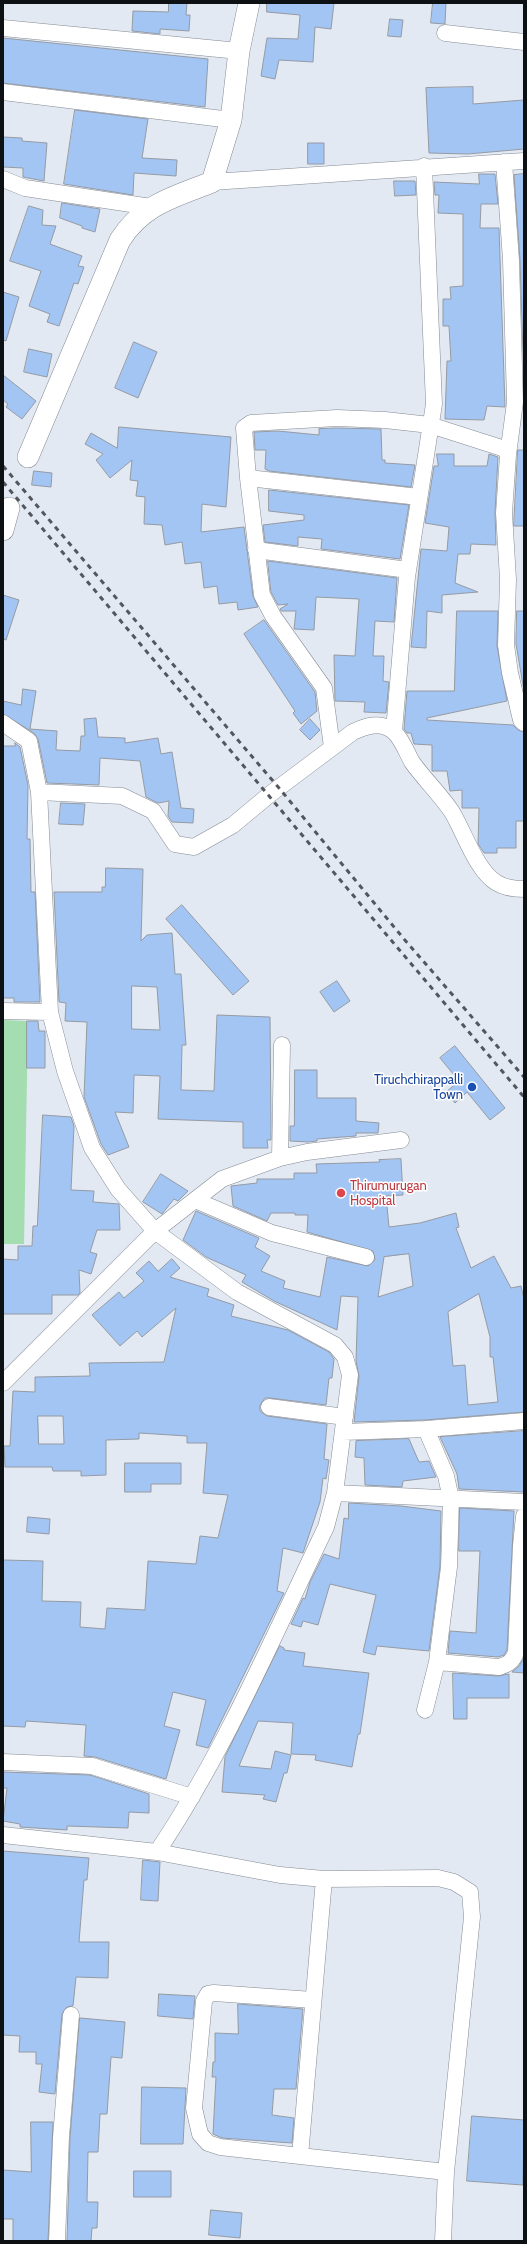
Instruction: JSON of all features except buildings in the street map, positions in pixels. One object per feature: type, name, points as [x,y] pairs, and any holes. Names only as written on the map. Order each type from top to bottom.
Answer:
[{"type":"main road","points":[[28,457],[120,240],[127,228],[151,207],[212,182],[231,120],[239,52],[248,3]]},
{"type":"main road","points":[[3,530],[9,508]]},
{"type":"street","points":[[3,28],[239,52]]},
{"type":"street","points":[[445,33],[524,42]]},
{"type":"street","points":[[3,92],[231,120]]},
{"type":"street","points":[[212,182],[424,166],[524,161]]},
{"type":"street","points":[[504,162],[512,260],[515,402],[508,455],[504,513],[508,579],[506,645],[510,673],[521,720],[524,722]]},
{"type":"street","points":[[424,166],[434,404],[408,570],[394,731],[418,770],[451,811],[476,859],[486,873],[497,883],[514,889],[524,889]]},
{"type":"street","points":[[3,179],[25,188],[151,207]]},
{"type":"street","points":[[332,748],[324,688],[273,616],[262,595],[248,478],[244,428],[251,423],[337,418],[385,420],[430,425],[502,446],[508,455]]},
{"type":"street","points":[[248,478],[419,497]]},
{"type":"street","points":[[256,550],[408,570]]},
{"type":"street","points":[[3,723],[29,741],[39,792],[50,1012],[65,1071],[92,1148],[118,1189],[155,1231],[237,1292],[338,1347],[345,1357],[350,1375],[335,1493],[326,1527],[232,1722],[192,1798],[157,1852]]},
{"type":"street","points":[[39,792],[122,796],[152,811],[175,844],[193,847],[233,825],[269,795],[353,732],[365,726],[379,725],[394,731]]},
{"type":"street","points":[[3,1011],[50,1012]]},
{"type":"street","points":[[280,1158],[282,1045]]},
{"type":"street","points":[[3,1383],[155,1231],[232,1174],[280,1158],[307,1152],[401,1140]]},
{"type":"street","points":[[195,1200],[272,1233],[366,1257]]},
{"type":"street","points":[[269,1407],[344,1424],[426,1429],[524,1421]]},
{"type":"street","points":[[425,1710],[437,1662],[449,1567],[451,1498],[446,1476],[426,1429]]},
{"type":"street","points":[[335,1493],[524,1502]]},
{"type":"street","points":[[437,1662],[499,1667],[506,1665],[513,1659],[516,1652],[524,1516]]},
{"type":"street","points":[[3,1762],[92,1766],[192,1798]]},
{"type":"street","points":[[3,1835],[157,1852],[280,1875],[324,1879],[438,1878],[454,1882],[470,1892],[472,1917],[446,2172],[443,2241]]},
{"type":"street","points":[[300,2156],[324,1879]]},
{"type":"street","points":[[313,2000],[214,1993],[208,1994],[204,2002],[195,2100],[196,2124],[200,2134],[208,2143],[220,2147],[446,2172]]},
{"type":"street","points":[[57,2241],[61,2137],[71,2015]]},
{"type":"green space","points":[[3,1020],[28,1021],[24,1244],[3,1244]]},
{"type":"railway","points":[[3,466],[279,788],[404,939],[524,1077]]},
{"type":"railway","points":[[3,482],[524,1097]]},
{"type":"place","name":"Tiruchchirappalli Town","points":[[472,1087]]},
{"type":"place","name":"Thirumurugan Hospital","points":[[341,1193]]}]
